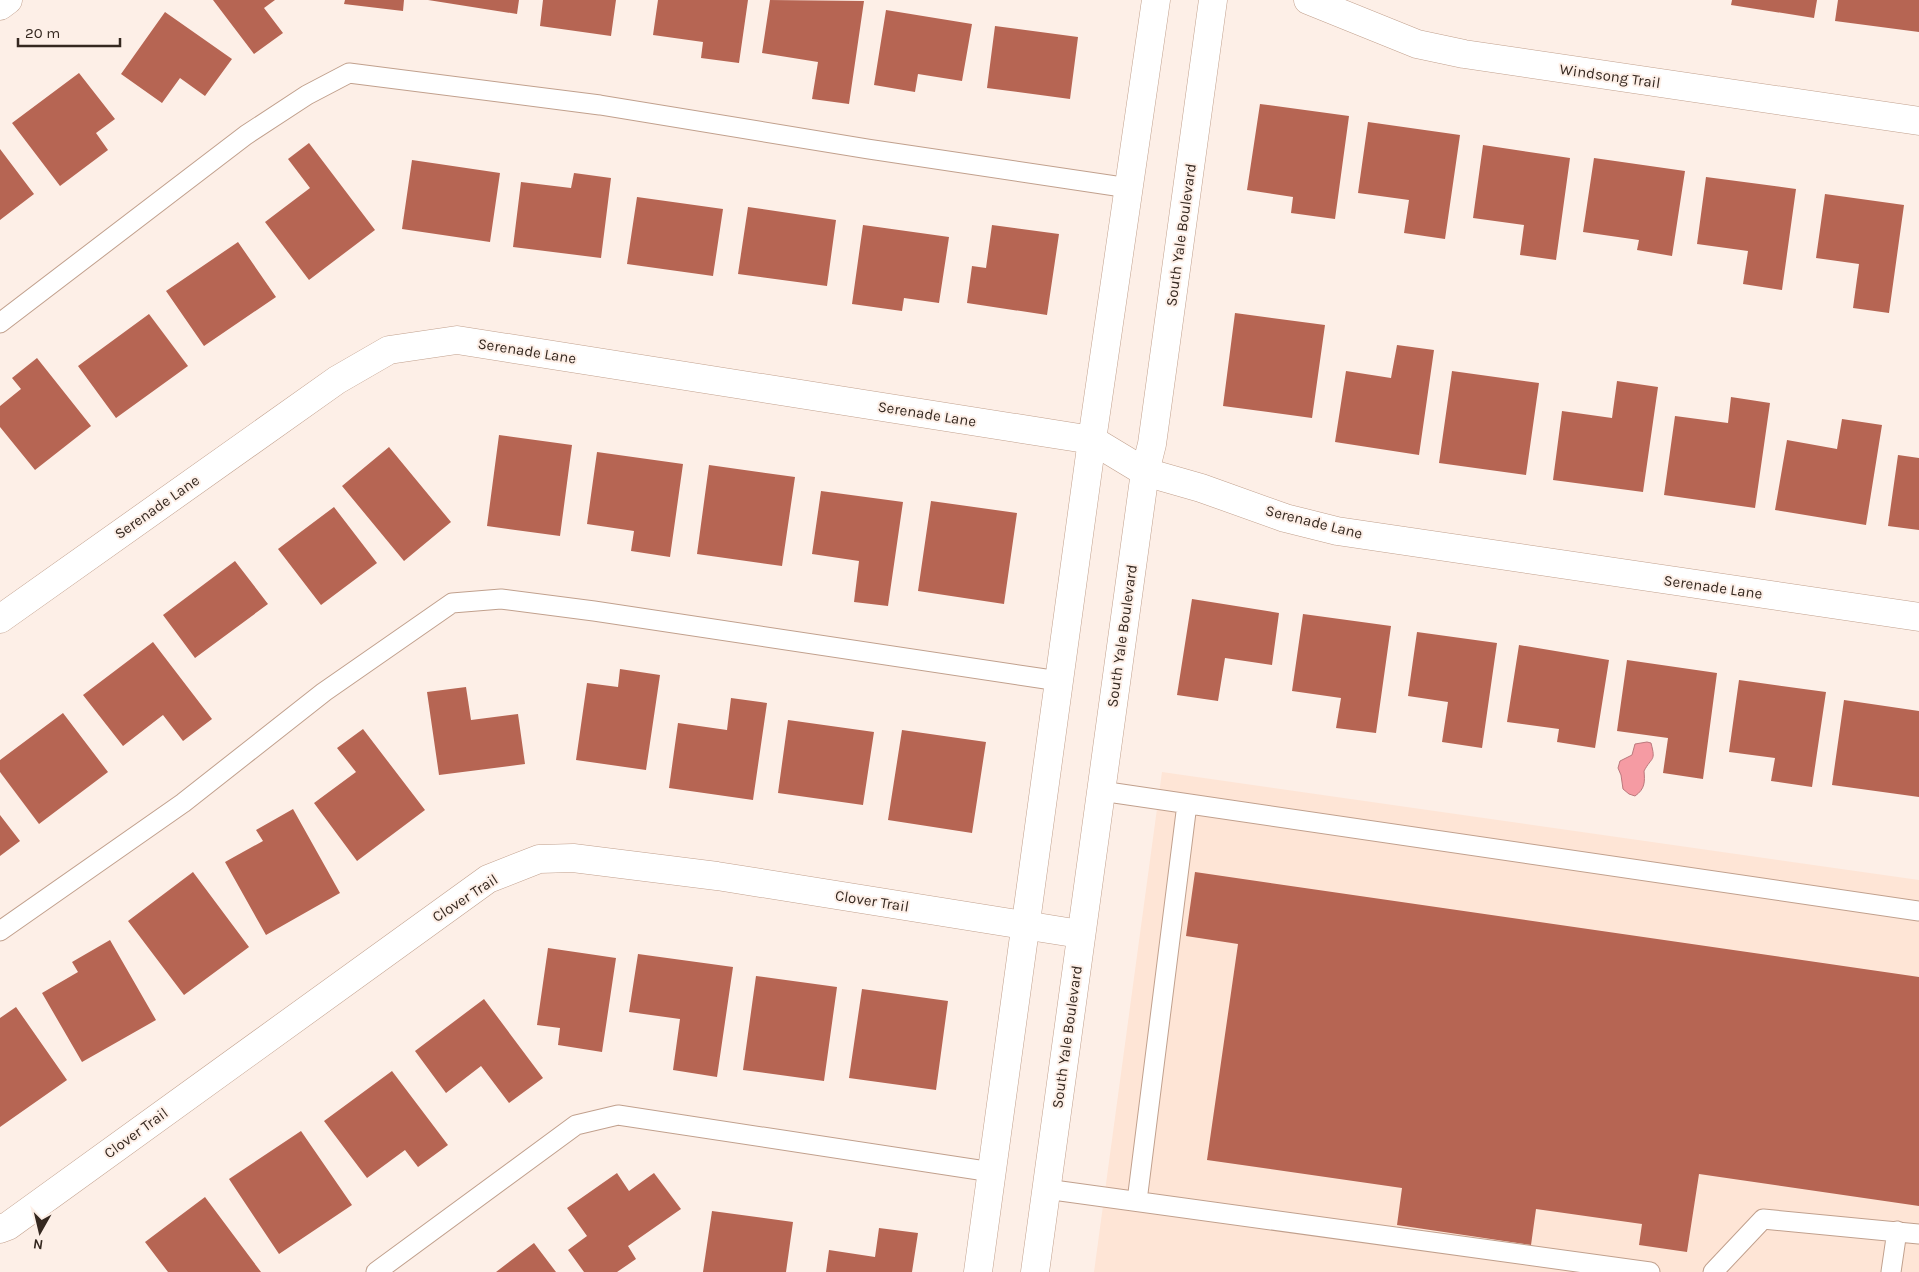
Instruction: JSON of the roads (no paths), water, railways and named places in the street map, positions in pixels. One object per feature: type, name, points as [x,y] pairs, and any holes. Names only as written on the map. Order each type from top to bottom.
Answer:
[{"type":"street","points":[[0,6],[8,0]]},
{"type":"street","points":[[978,1272],[1092,440],[1156,0]]},
{"type":"street","name":"South Yale Boulevard","points":[[1035,1272],[1080,934],[1145,472],[1152,444],[1213,0]]},
{"type":"street","name":"Windsong Trail","points":[[1308,0],[1417,44],[1464,54],[1919,121]]},
{"type":"street","name":"Serenade Lane","points":[[0,619],[337,380],[389,350],[457,340],[1092,440],[1145,472],[1201,488],[1286,518],[1337,531],[1919,618]]},
{"type":"street","name":"Clover Trail","points":[[0,1229],[8,1226],[488,879],[540,859],[573,858],[717,876],[1080,934]]},
{"type":"lane","points":[[0,323],[246,135],[308,95],[349,73],[600,104],[1129,188]]},
{"type":"lane","points":[[0,931],[183,803],[324,692],[452,603],[501,599],[1059,680]]},
{"type":"lane","points":[[1100,792],[1919,911]]},
{"type":"lane","points":[[1137,1201],[1187,804]]},
{"type":"lane","points":[[376,1272],[576,1125],[618,1114],[992,1172]]},
{"type":"lane","points":[[1046,1188],[1650,1272]]},
{"type":"lane","points":[[1713,1272],[1763,1219],[1919,1234]]},
{"type":"lane","points":[[1891,1272],[1897,1231]]}]
